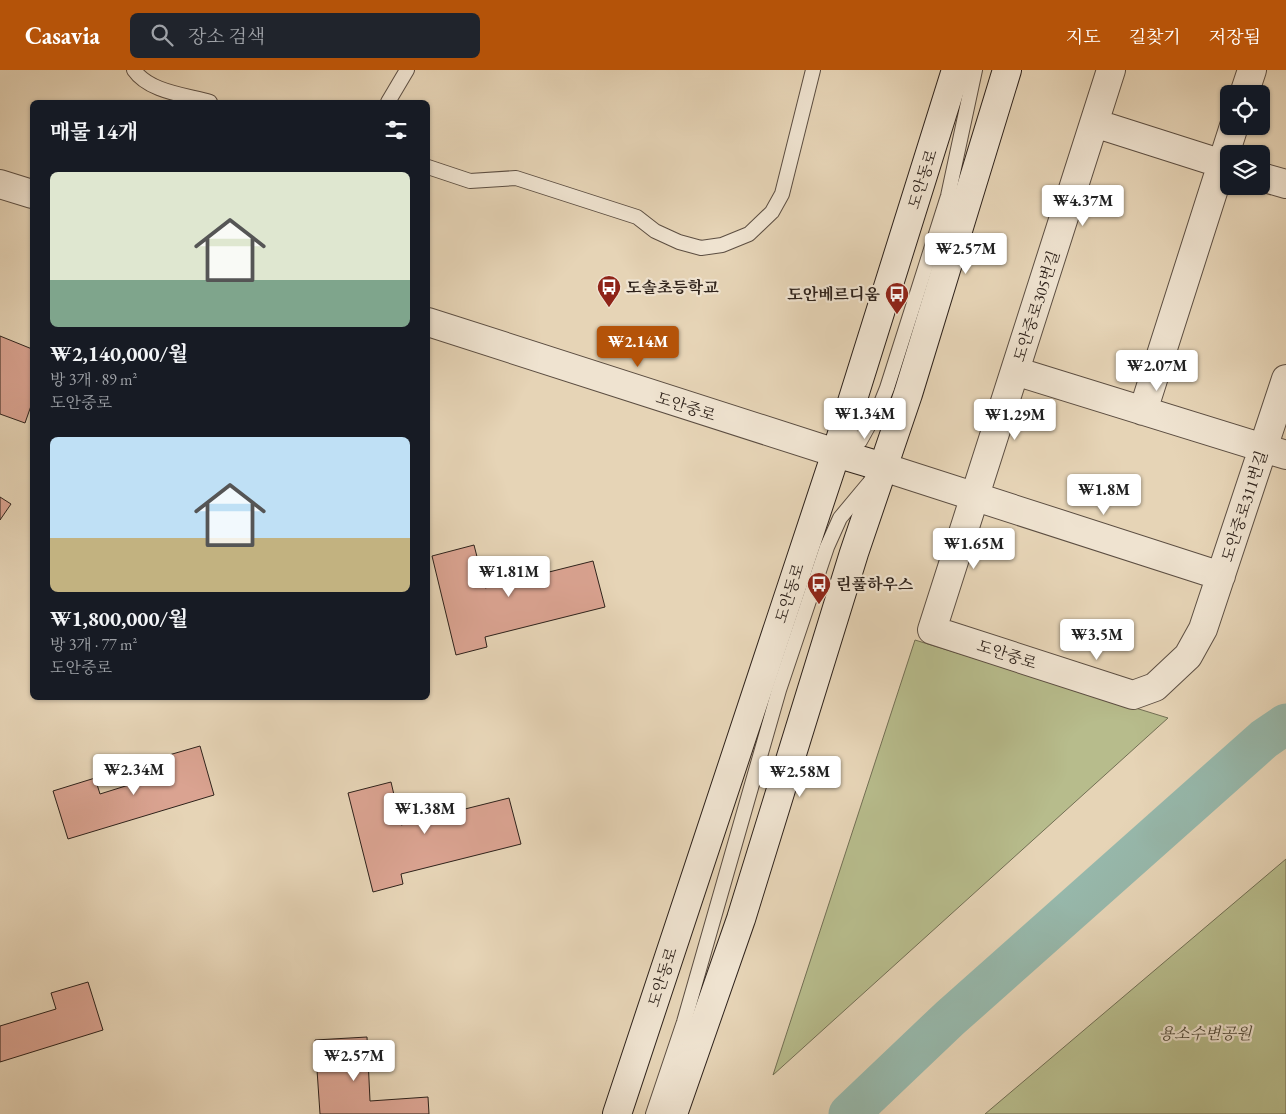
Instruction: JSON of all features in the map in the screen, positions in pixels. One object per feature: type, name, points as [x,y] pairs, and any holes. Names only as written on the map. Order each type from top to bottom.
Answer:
[{"type":"street","name":"도안동로","points":[[617,1114],[836,453],[956,70]]},
{"type":"street","points":[[673,1114],[741,919],[854,553],[908,394],[1007,70]]},
{"type":"street","name":"도안중로305번길","points":[[975,497],[1111,70]]},
{"type":"street","points":[[1247,85],[1252,70]]},
{"type":"street","points":[[1094,123],[1220,163]]},
{"type":"street","points":[[1270,179],[1286,184]]},
{"type":"street","points":[[1144,410],[1220,180]]},
{"type":"street","points":[[0,184],[30,193]]},
{"type":"street","name":"도안중로","points":[[430,323],[1222,576],[1203,629],[1188,656],[1154,687],[1133,695],[932,630],[975,497]]},
{"type":"street","name":"도안중로305번길","points":[[1015,371],[1275,451]]},
{"type":"street","name":"도안중로311번길","points":[[1222,576],[1275,451],[1286,379]]},
{"type":"lane","points":[[134,70],[156,87],[203,100]]},
{"type":"lane","points":[[389,100],[407,70]]},
{"type":"lane","points":[[430,168],[470,181],[516,178],[637,217],[655,231],[679,242],[701,248],[722,245],[749,234],[772,212],[782,194],[813,70]]},
{"type":"lane","points":[[836,453],[860,441],[887,388],[948,196],[975,70]]},
{"type":"lane","points":[[653,1114],[684,1022],[779,690],[827,547],[840,518],[883,467]]},
{"type":"green space","points":[[915,640],[1168,718],[773,1075]]},
{"type":"green space","name":"용소수변공원","points":[[1286,859],[1286,1114],[985,1114]]},
{"type":"building","points":[[0,336],[30,348],[30,409],[25,423],[0,414]]},
{"type":"building","points":[[0,497],[11,504],[0,520]]},
{"type":"building","points":[[474,545],[485,588],[593,561],[605,607],[485,637],[487,647],[456,655],[432,556]]},
{"type":"building","points":[[200,746],[214,795],[68,839],[53,791],[95,778],[100,794],[167,773],[162,757]]},
{"type":"building","points":[[391,782],[401,825],[509,798],[521,844],[401,874],[403,884],[373,892],[348,793]]},
{"type":"building","points":[[88,982],[103,1030],[0,1062],[0,1026],[56,1009],[51,993]]},
{"type":"building","points":[[367,1037],[370,1101],[428,1097],[429,1114],[320,1114],[315,1040]]},
{"type":"waterway","points":[[849,1114],[950,1018],[1264,739],[1286,724]]},
{"type":"place","name":"도솔초등학교","points":[[609,308]]},
{"type":"place","name":"도안베르디움","points":[[897,315]]},
{"type":"place","name":"린풀하우스","points":[[819,605]]}]
